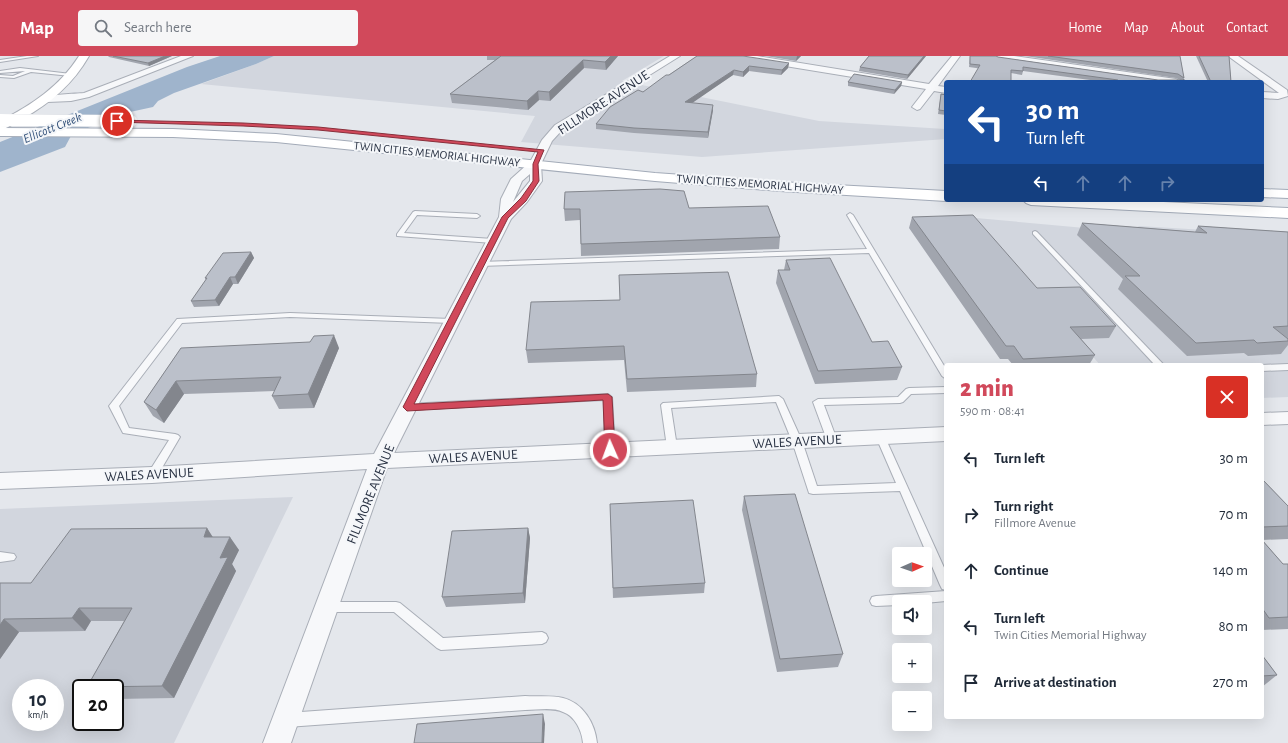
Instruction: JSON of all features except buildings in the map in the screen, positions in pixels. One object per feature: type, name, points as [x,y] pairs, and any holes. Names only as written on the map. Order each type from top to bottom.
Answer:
[{"type":"main road","points":[[0,126],[48,99],[71,75],[84,56]]},
{"type":"main road","points":[[0,120],[302,127]]},
{"type":"main road","name":"TWIN CITIES MEMORIAL HIGHWAY","points":[[0,132],[106,133],[274,138],[718,182],[944,196]]},
{"type":"main road","name":"TWIN CITIES MEMORIAL HIGHWAY","points":[[526,149],[557,152]]},
{"type":"main road","points":[[1264,193],[1288,194]]},
{"type":"main road","points":[[1071,202],[1288,213]]},
{"type":"street","points":[[162,56],[178,60]]},
{"type":"street","points":[[48,99],[71,98],[86,95],[189,56]]},
{"type":"street","name":"FILLMORE AVENUE","points":[[277,743],[380,460],[505,217],[507,199],[517,179],[535,164],[547,140],[559,127],[676,56]]},
{"type":"street","points":[[742,56],[944,90]]},
{"type":"street","points":[[917,107],[956,56]]},
{"type":"street","points":[[997,56],[1162,80]]},
{"type":"street","points":[[1232,56],[1285,94],[1278,96],[1266,95]]},
{"type":"street","points":[[505,217],[524,199],[536,181],[535,164]]},
{"type":"street","points":[[1264,419],[1288,418]]},
{"type":"street","name":"WALES AVENUE","points":[[0,481],[152,475],[380,460],[944,434]]},
{"type":"lane","points":[[0,61],[36,56]]},
{"type":"lane","points":[[0,72],[20,69],[71,75]]},
{"type":"lane","points":[[0,76],[14,77],[31,71]]},
{"type":"lane","points":[[477,216],[414,213],[399,236],[493,241]]},
{"type":"lane","points":[[850,214],[944,373]]},
{"type":"lane","points":[[1035,233],[1158,363]]},
{"type":"lane","points":[[480,264],[872,251]]},
{"type":"lane","points":[[152,475],[175,437],[126,431],[114,406],[180,321],[290,315],[451,321]]},
{"type":"lane","points":[[1264,368],[1288,367]]},
{"type":"lane","points":[[832,440],[818,402],[900,400],[909,391],[944,390]]},
{"type":"lane","points":[[407,407],[608,397],[610,450]]},
{"type":"lane","points":[[672,447],[666,405],[779,399],[797,441],[814,490],[902,487]]},
{"type":"lane","points":[[880,437],[944,580]]},
{"type":"lane","points":[[876,601],[944,596]]},
{"type":"lane","points":[[327,607],[396,607],[441,644],[542,638]]},
{"type":"lane","points":[[286,720],[525,703],[564,705],[580,717],[590,735],[590,743]]},
{"type":"shaded area","points":[[274,56],[664,56],[622,81],[819,121],[944,129],[944,139],[702,157],[521,142],[535,116],[201,84]]},
{"type":"shaded area","points":[[976,218],[1129,232],[1139,226],[1288,235],[1288,397],[1264,398],[1264,363],[1098,363]]},
{"type":"shaded area","points":[[293,497],[174,743],[0,743],[0,509]]},
{"type":"water","name":"Ellicott Creek","points":[[220,56],[274,56],[256,64],[174,93],[158,101],[153,107],[130,112],[72,134],[65,147],[0,172],[0,142],[187,67]]},
{"type":"route","points":[[117,121],[187,122],[318,128],[542,151],[535,164],[536,181],[524,199],[505,217],[407,407],[608,397],[610,450]]}]
